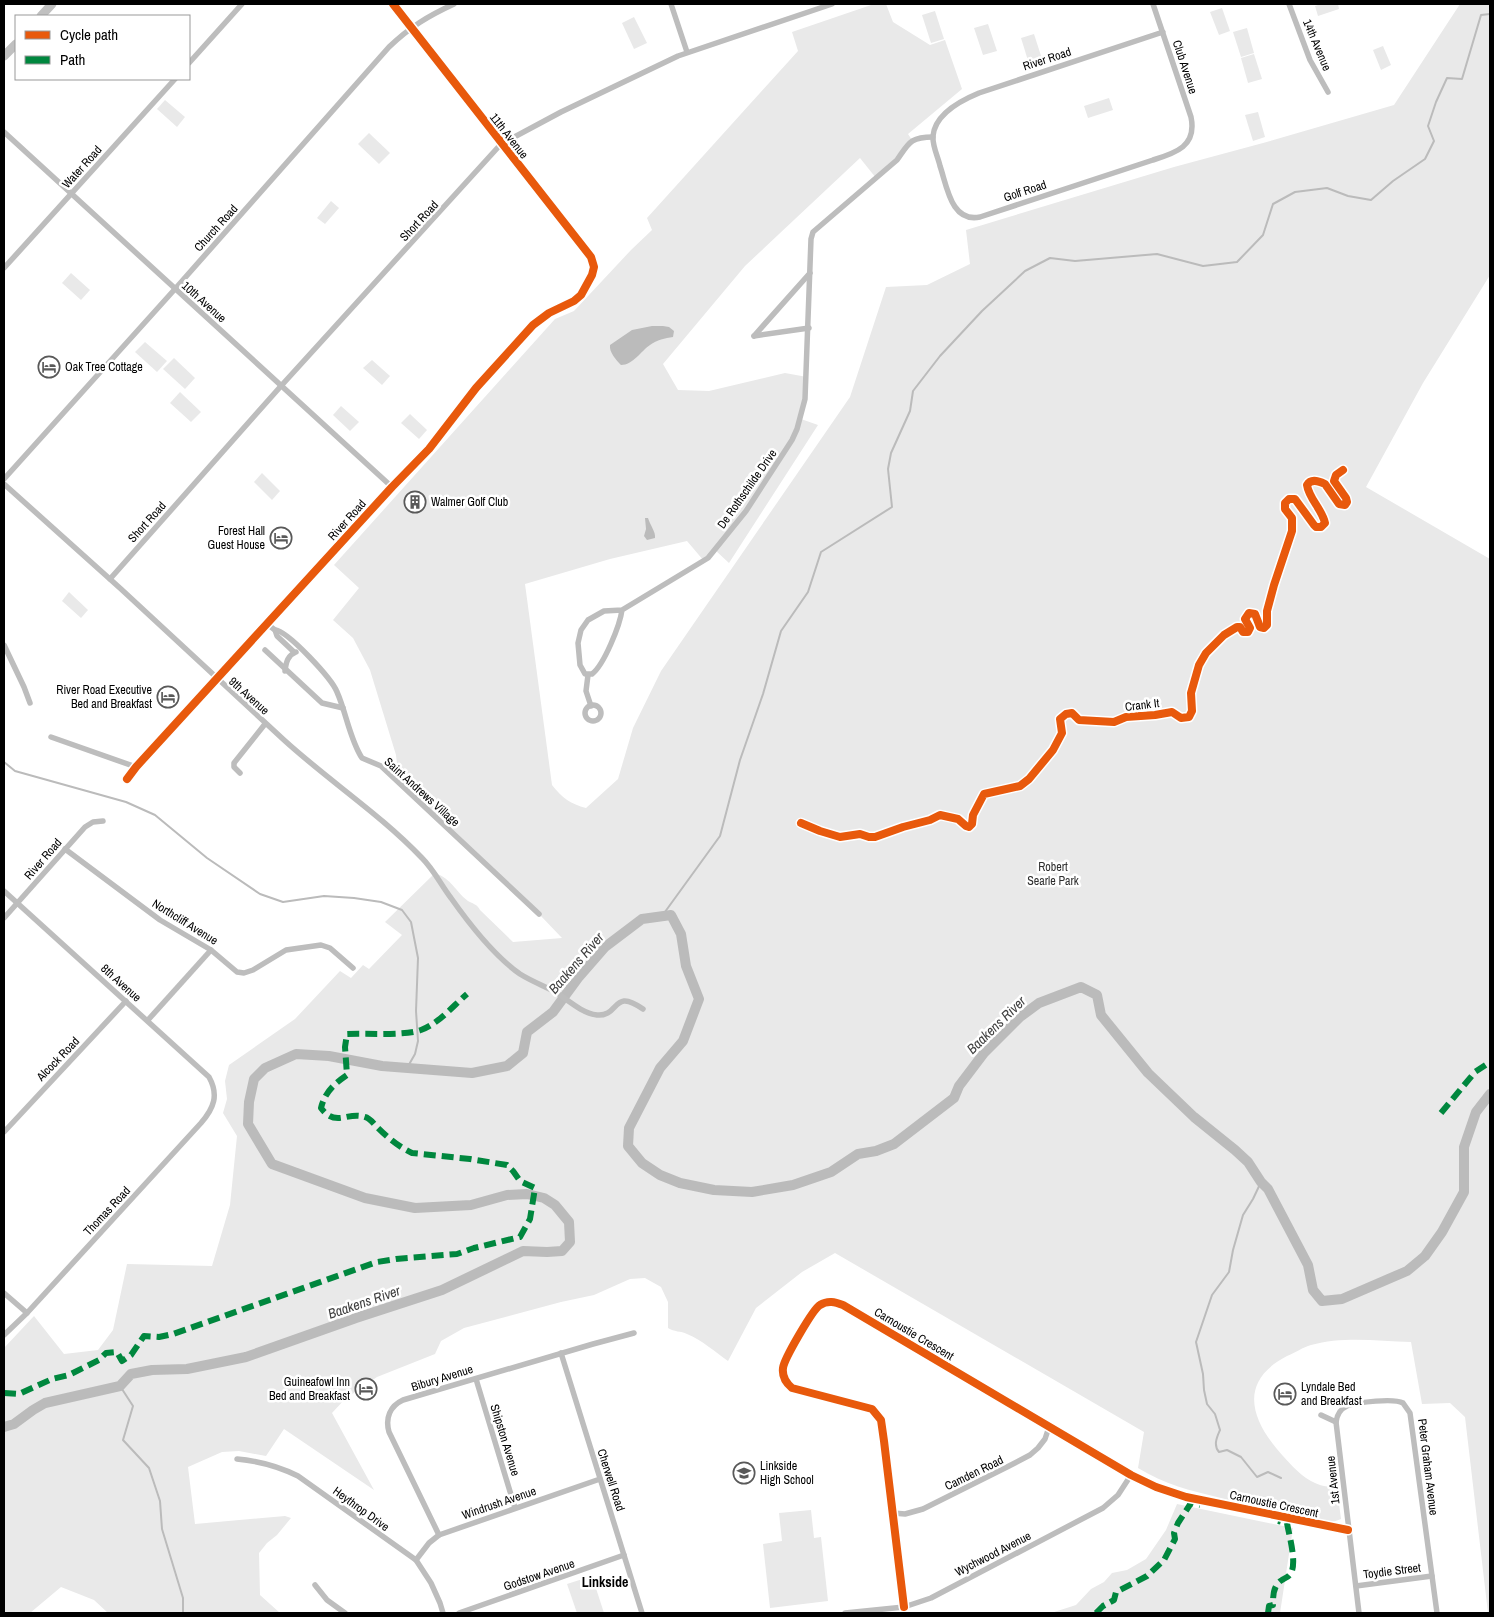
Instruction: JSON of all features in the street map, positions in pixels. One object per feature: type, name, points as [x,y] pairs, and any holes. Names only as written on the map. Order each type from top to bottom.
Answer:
[{"type":"main road","points":[[42,15],[52,4]]},
{"type":"main road","points":[[5,56],[15,45]]},
{"type":"street","points":[[190,62],[242,4]]},
{"type":"street","name":"11th Avenue","points":[[393,4],[591,257],[593,270],[587,285]]},
{"type":"street","name":"Church Road","points":[[4,479],[376,61],[411,27],[454,4]]},
{"type":"street","points":[[671,4],[687,52]]},
{"type":"street","name":"Short Road","points":[[110,578],[501,144],[610,88],[687,52],[832,4]]},
{"type":"street","name":"Club Avenue","points":[[1153,4],[1191,117],[1192,128],[1190,136]]},
{"type":"street","name":"14th Avenue","points":[[1290,4],[1310,60],[1328,92]]},
{"type":"street","name":"River Road","points":[[933,137],[943,116],[958,104],[979,93],[1162,32]]},
{"type":"street","name":"Water Road","points":[[4,268],[174,80]]},
{"type":"street","name":"10th Avenue","points":[[4,132],[392,487]]},
{"type":"street","name":"Golf Road","points":[[933,137],[951,201],[961,214],[974,218],[1176,152],[1185,146],[1190,136]]},
{"type":"street","name":"De Rothschilde Drive","points":[[591,706],[586,691],[588,675],[581,669],[578,654],[581,630],[588,620],[596,614],[609,610],[622,610],[708,558],[746,511],[795,435],[802,414],[807,377],[812,236],[816,228],[897,160],[911,141],[918,137],[933,137]]},
{"type":"street","points":[[809,328],[754,336],[810,273]]},
{"type":"street","name":"River Road","points":[[127,779],[392,487],[429,449],[476,388],[532,326],[549,313],[576,299],[587,285]]},
{"type":"street","name":"9th Avenue","points":[[4,484],[110,578],[265,724],[304,758],[366,807],[421,857],[435,873],[474,928],[514,969],[588,1012],[596,1014],[606,1013],[623,1000],[632,1001],[643,1008]]},
{"type":"street","points":[[588,675],[597,670],[602,661],[620,622],[622,610]]},
{"type":"street","name":"Saint Andrews Village","points":[[268,624],[275,630],[280,631],[304,651],[335,687],[362,758],[381,766],[539,914]]},
{"type":"street","name":"Saint Andrews Village","points":[[275,630],[277,636],[294,652]]},
{"type":"street","points":[[4,645],[30,703]]},
{"type":"street","points":[[265,650],[322,703],[343,708]]},
{"type":"street","points":[[285,670],[286,660],[294,652],[304,651]]},
{"type":"street","points":[[240,773],[234,767],[234,763],[265,724]]},
{"type":"street","points":[[51,736],[136,767]]},
{"type":"street","name":"River Road","points":[[5,917],[89,824],[103,821]]},
{"type":"street","name":"Northcliff Avenue","points":[[65,849],[160,920],[211,950],[236,971],[244,973],[253,970],[286,950],[324,945],[353,968]]},
{"type":"street","name":"8th Avenue","points":[[4,891],[209,1077],[216,1096]]},
{"type":"street","points":[[5,917],[10,907],[9,896]]},
{"type":"street","points":[[148,1020],[211,950]]},
{"type":"street","name":"Alcock Road","points":[[4,1132],[126,1001]]},
{"type":"street","name":"Thomas Road","points":[[4,1335],[27,1313],[201,1123],[210,1112],[216,1096]]},
{"type":"street","points":[[4,1293],[27,1313]]},
{"type":"street","name":"Carnoustie Crescent","points":[[904,1607],[882,1424],[877,1413],[869,1407],[799,1391],[790,1386],[784,1376],[784,1362],[812,1314],[821,1304],[830,1302],[843,1305],[1156,1487],[1186,1497],[1348,1530]]},
{"type":"street","name":"Bibury Avenue","points":[[440,1535],[388,1429],[387,1419],[394,1406],[403,1400],[634,1333]]},
{"type":"street","name":"Cherwell Road","points":[[561,1353],[642,1613]]},
{"type":"street","name":"Shipston Avenue","points":[[476,1379],[515,1508]]},
{"type":"street","name":"Peter Graham Avenue","points":[[1336,1422],[1340,1412],[1351,1405],[1392,1400],[1401,1401],[1408,1408],[1411,1417],[1436,1613]]},
{"type":"street","points":[[1321,1415],[1336,1422]]},
{"type":"street","name":"1st Avenue","points":[[1336,1422],[1359,1613]]},
{"type":"street","name":"Camden Road","points":[[893,1513],[905,1514],[923,1509],[1016,1463],[1038,1448],[1045,1439],[1050,1427]]},
{"type":"street","name":"Heythrop Drive","points":[[237,1460],[263,1462],[298,1476],[416,1560],[431,1583],[443,1613]]},
{"type":"street","name":"Wychwood Avenue","points":[[845,1613],[904,1607],[931,1598],[1103,1508],[1118,1494],[1131,1474]]},
{"type":"street","name":"Windrush Avenue","points":[[416,1560],[429,1543],[440,1535],[600,1479]]},
{"type":"street","name":"Godstow Avenue","points":[[460,1613],[624,1555]]},
{"type":"street","name":"Toydie Street","points":[[1356,1586],[1432,1576]]},
{"type":"street","points":[[315,1584],[327,1600],[345,1613]]},
{"type":"green space","name":"Robert Searle Park","points":[[874,4],[886,4],[893,22],[930,45],[945,40],[962,89],[908,134],[912,140],[899,157],[876,178],[860,158],[745,266],[663,364],[678,390],[709,391],[785,373],[807,377],[801,419],[818,425],[729,563],[715,550],[704,561],[687,541],[610,559],[525,584],[552,785],[567,800],[586,808],[618,779],[633,728],[661,671],[850,397],[886,287],[927,285],[970,264],[966,230],[1174,167],[1394,105],[1460,4],[1490,4],[1490,275],[1423,383],[1366,487],[1490,559],[1490,1613],[1488,1613],[1465,1417],[1450,1403],[1422,1404],[1411,1342],[1348,1340],[1311,1345],[1271,1366],[1261,1378],[1255,1390],[1254,1403],[1257,1416],[1272,1443],[1306,1478],[1320,1485],[1337,1488],[1341,1519],[1333,1522],[1199,1493],[1148,1474],[1138,1468],[1144,1432],[835,1253],[802,1272],[756,1308],[728,1361],[693,1337],[668,1328],[668,1302],[661,1287],[645,1278],[630,1279],[594,1295],[464,1328],[441,1341],[435,1354],[377,1377],[345,1399],[332,1413],[374,1490],[284,1429],[266,1456],[239,1451],[222,1452],[188,1467],[195,1524],[285,1516],[291,1518],[259,1553],[260,1595],[280,1613],[108,1613],[94,1600],[61,1587],[30,1613],[4,1613],[4,1348],[34,1316],[64,1354],[98,1350],[113,1330],[127,1264],[212,1266],[230,1205],[237,1136],[223,1113],[227,1099],[225,1081],[229,1065],[295,1019],[340,971],[351,978],[363,965],[369,969],[402,935],[385,922],[435,873],[446,878],[468,901],[478,906],[513,942],[562,938],[399,782],[396,755],[370,670],[353,638],[333,620],[359,588],[334,565],[555,319],[574,311],[652,230],[647,218],[798,51],[792,32]]},
{"type":"green space","points":[[1338,4],[1339,9],[1318,16],[1315,6]]},
{"type":"green space","points":[[1222,8],[1230,31],[1219,35],[1210,12]]},
{"type":"green space","points":[[935,11],[944,39],[931,43],[922,15]]},
{"type":"green space","points":[[634,17],[647,43],[634,49],[622,23]]},
{"type":"green space","points":[[988,24],[997,51],[983,55],[974,28]]},
{"type":"green space","points":[[1247,28],[1254,53],[1241,57],[1233,32]]},
{"type":"green space","points":[[1034,34],[1043,62],[1030,67],[1021,38]]},
{"type":"green space","points":[[1383,46],[1391,65],[1381,70],[1373,50]]},
{"type":"green space","points":[[1254,54],[1262,79],[1248,83],[1241,58]]},
{"type":"green space","points":[[1109,98],[1113,110],[1088,118],[1084,106]]},
{"type":"green space","points":[[165,100],[185,117],[177,127],[157,109]]},
{"type":"green space","points":[[1258,112],[1265,137],[1253,141],[1245,115]]},
{"type":"green space","points":[[369,133],[390,153],[379,164],[358,144]]},
{"type":"green space","points":[[331,201],[339,208],[325,224],[317,218]]},
{"type":"green space","points":[[71,273],[90,290],[81,300],[62,283]]},
{"type":"green space","points":[[145,342],[167,361],[157,372],[135,352]]},
{"type":"green space","points":[[174,358],[195,378],[185,389],[163,369]]},
{"type":"green space","points":[[372,360],[390,376],[382,385],[363,368]]},
{"type":"green space","points":[[180,392],[201,412],[191,422],[170,403]]},
{"type":"green space","points":[[341,406],[359,422],[350,431],[333,415]]},
{"type":"green space","points":[[410,414],[427,430],[419,439],[401,423]]},
{"type":"green space","points":[[262,473],[280,491],[272,500],[254,482]]},
{"type":"green space","points":[[69,592],[88,610],[81,618],[62,601]]},
{"type":"green space","points":[[1177,1504],[1293,1528],[1280,1613],[1051,1613],[1076,1605],[1091,1589],[1104,1582],[1112,1573],[1127,1570],[1146,1559],[1166,1530]]},
{"type":"green space","points":[[811,1510],[814,1538],[821,1537],[828,1601],[770,1608],[763,1544],[782,1541],[779,1513]]},
{"type":"green space","points":[[592,1576],[604,1613],[577,1613],[567,1584]]},
{"type":"shaded area","points":[[652,326],[669,327],[674,331],[673,337],[653,343],[629,363],[621,365],[612,353],[610,345],[632,330]]},
{"type":"shaded area","points":[[645,518],[648,518],[655,533],[655,538],[647,540],[644,536],[646,529]]},
{"type":"waterway","points":[[662,916],[720,836],[740,760],[763,694],[781,631],[808,592],[821,552],[892,507],[888,469],[891,453],[910,411],[913,391],[940,356],[982,311],[1025,271],[1050,258],[1075,261],[1157,254],[1203,266],[1237,262],[1263,235],[1273,204],[1295,192],[1327,188],[1348,196],[1371,200],[1393,181],[1425,159],[1434,141],[1428,126],[1436,102],[1447,78],[1462,79],[1481,15],[1490,14]]},
{"type":"waterway","points":[[4,762],[15,771],[126,802],[155,815],[207,858],[260,894],[283,902],[324,896],[354,898],[381,902],[402,910],[411,922],[418,958],[416,1011],[418,1041],[415,1054],[407,1068]]},
{"type":"waterway","name":"Baakens River","points":[[4,1427],[14,1424],[45,1403],[120,1386],[131,1374],[152,1370],[187,1369],[246,1357],[442,1290],[523,1251],[562,1251],[570,1242],[569,1222],[555,1205],[544,1198],[527,1194],[507,1195],[471,1205],[415,1208],[365,1198],[272,1164],[248,1124],[249,1102],[254,1079],[265,1068],[296,1054],[329,1056],[382,1066],[472,1073],[507,1066],[523,1053],[527,1032],[553,1012],[578,978],[605,947],[642,919],[671,915],[681,934],[686,966],[699,999],[683,1041],[660,1068],[629,1128],[628,1146],[642,1163],[660,1175],[680,1183],[714,1190],[752,1192],[793,1185],[831,1172],[858,1154],[876,1151],[894,1144],[954,1098],[959,1086],[984,1053],[1020,1017],[1039,1003],[1081,987],[1097,995],[1101,1015],[1148,1073],[1194,1117],[1248,1162],[1268,1189],[1308,1265],[1313,1290],[1322,1301],[1342,1299],[1407,1271],[1425,1256],[1442,1232],[1464,1192],[1464,1147],[1476,1112],[1490,1094]]},
{"type":"waterway","points":[[1261,1182],[1243,1215],[1229,1272],[1212,1295],[1196,1342],[1207,1404],[1215,1414],[1220,1430],[1216,1441],[1217,1449],[1219,1452],[1227,1450],[1241,1457],[1257,1477],[1268,1472],[1281,1478]]},
{"type":"waterway","points":[[120,1386],[133,1406],[123,1440],[149,1468],[160,1501],[162,1529],[183,1598],[183,1613]]},
{"type":"marked path","points":[[4,1393],[19,1394],[52,1379],[69,1375],[99,1360],[106,1353],[117,1352],[122,1361],[131,1355],[144,1336],[159,1337],[173,1334],[377,1262],[457,1254],[520,1237],[530,1219],[535,1188],[520,1181],[507,1165],[412,1153],[393,1142],[367,1118],[359,1116],[332,1117],[321,1108],[325,1097],[331,1089],[347,1075],[345,1047],[347,1034],[395,1034],[421,1030],[439,1019],[467,994]]},
{"type":"marked path","points":[[1441,1113],[1475,1072],[1490,1062]]},
{"type":"marked path","points":[[1096,1613],[1103,1606],[1114,1600],[1116,1592],[1147,1576],[1164,1560],[1175,1539],[1174,1533],[1178,1523],[1191,1503],[1200,1505]]},
{"type":"marked path","points":[[1268,1613],[1269,1606],[1273,1605],[1275,1588],[1279,1582],[1289,1576],[1293,1568],[1293,1556],[1287,1523],[1278,1521]]},
{"type":"cycle path","points":[[127,779],[392,487],[429,449],[476,388],[533,325],[549,313],[574,301],[581,295],[592,275],[594,267],[591,257],[393,4]]},
{"type":"cycle path","name":"Crank It","points":[[801,823],[840,837],[860,834],[875,837],[930,820],[940,815],[958,819],[969,827],[984,794],[1020,786],[1029,779],[1053,750],[1062,733],[1060,719],[1066,714],[1072,713],[1079,720],[1114,722],[1126,717],[1172,712],[1181,718],[1189,717],[1192,711],[1191,693],[1199,665],[1206,653],[1224,635],[1237,627],[1240,627],[1243,632],[1248,632],[1250,628],[1245,619],[1249,613],[1255,614],[1260,627],[1264,628],[1267,625],[1267,611],[1292,531],[1292,518],[1285,509],[1285,503],[1289,499],[1295,499],[1314,525],[1321,527],[1325,523],[1310,495],[1307,485],[1313,481],[1325,484],[1339,504],[1345,505],[1347,502],[1346,498],[1334,481],[1336,475],[1343,470]]},
{"type":"cycle path","points":[[904,1607],[881,1420],[872,1409],[792,1388],[784,1377],[783,1368],[799,1335],[816,1308],[826,1302],[843,1305],[1131,1475],[1156,1487],[1186,1497],[1348,1530]]},
{"type":"place","name":"Oak Tree Cottage","points":[[49,367]]},
{"type":"place","name":"Walmer Golf Club","points":[[415,502]]},
{"type":"place","name":"Forest Hall Guest House","points":[[281,538]]},
{"type":"place","name":"River Road Executive Bed and Breakfast","points":[[168,697]]},
{"type":"place","name":"Guineafowl Inn Bed and Breakfast","points":[[366,1389]]},
{"type":"place","name":"Lyndale Bed and Breakfast","points":[[1285,1394]]},
{"type":"place","name":"Linkside High School","points":[[744,1473]]},
{"type":"district","name":"Linkside","points":[[605,1582]]}]
